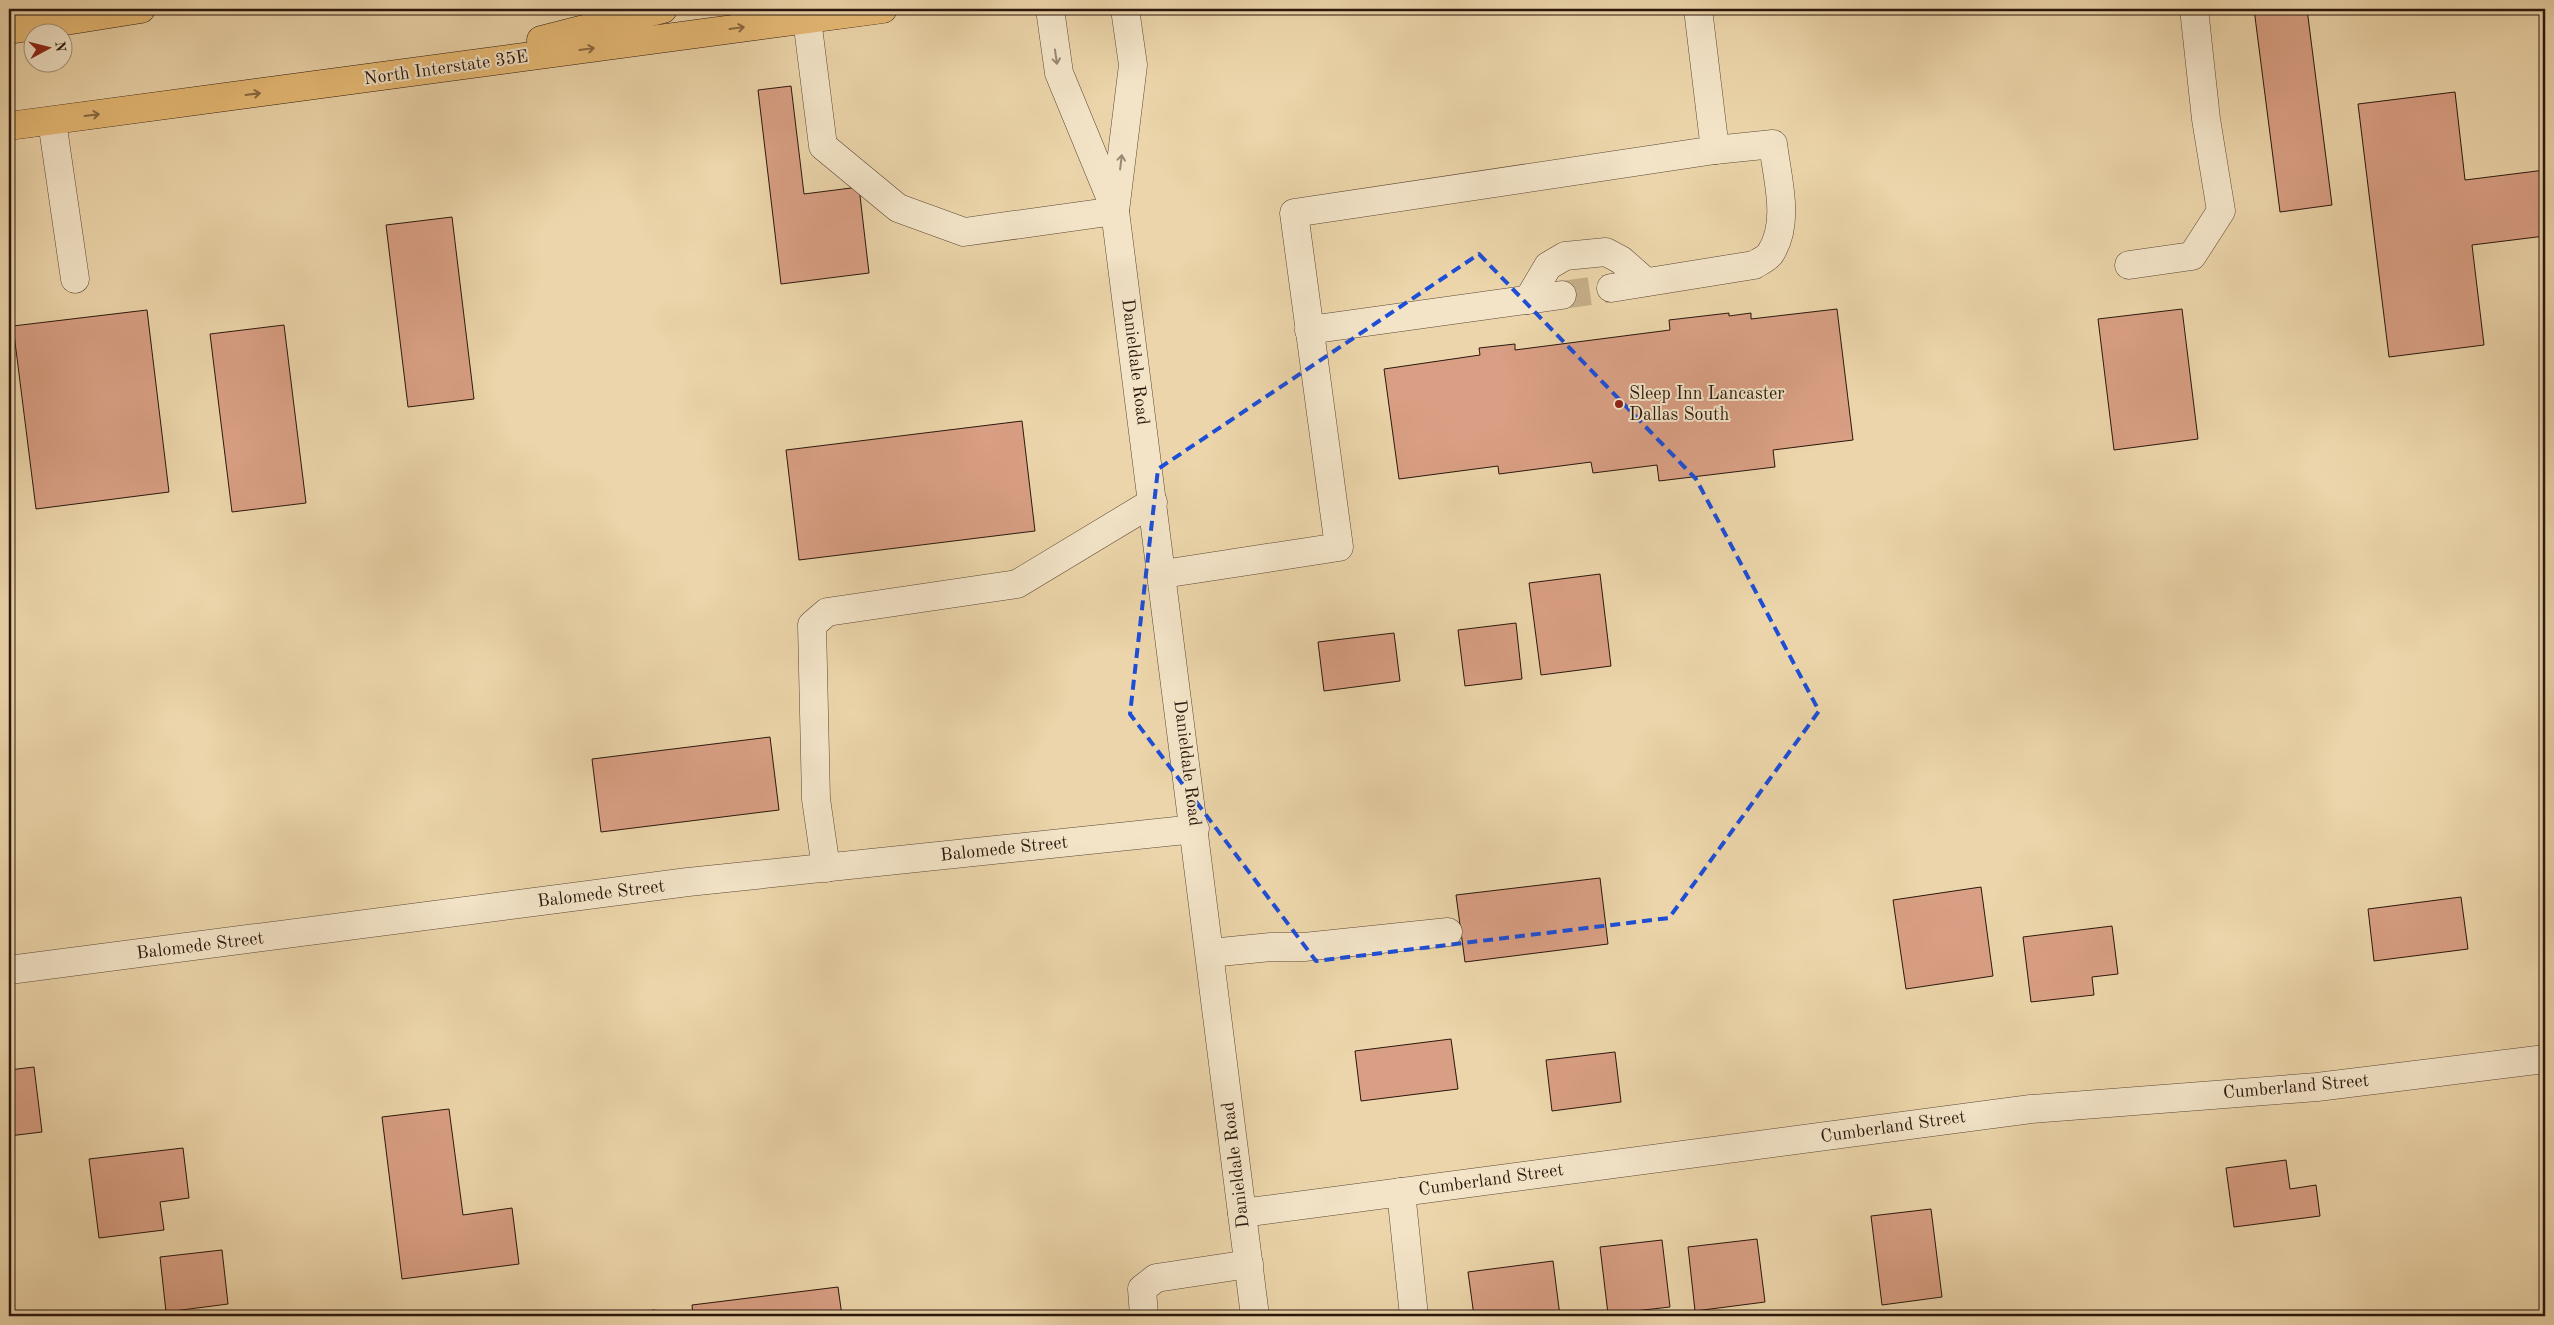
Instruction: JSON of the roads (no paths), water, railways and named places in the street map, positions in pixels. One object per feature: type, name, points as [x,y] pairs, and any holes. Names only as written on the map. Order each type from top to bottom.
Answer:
[{"type":"main road","points":[[9,30],[140,9]]},
{"type":"main road","points":[[414,73],[662,9]]},
{"type":"main road","name":"North Interstate 35E","points":[[9,126],[883,9]]},
{"type":"street","name":"Danieldale Road","points":[[1050,9],[1059,73],[1115,211]]},
{"type":"street","name":"Danieldale Road","points":[[1125,9],[1132,65],[1115,211],[1195,829],[1255,1316]]},
{"type":"street","points":[[1698,9],[1715,150]]},
{"type":"street","points":[[2129,265],[2192,256],[2222,211],[2206,120],[2194,9]]},
{"type":"street","points":[[807,19],[823,146],[898,208],[964,232],[1115,211]]},
{"type":"street","points":[[52,120],[74,279]]},
{"type":"street","points":[[1162,574],[1339,547],[1294,213],[1715,150],[1773,144],[1781,204],[1780,229],[1769,255],[1754,265],[1611,288]]},
{"type":"street","points":[[1528,300],[1548,266],[1565,256],[1606,252],[1621,260],[1646,282]]},
{"type":"street","points":[[1310,330],[1562,295]]},
{"type":"street","points":[[826,868],[816,799],[812,625],[827,612],[1017,584],[1153,502]]},
{"type":"street","name":"Balomede Street","points":[[9,970],[688,882],[1195,829]]},
{"type":"street","points":[[1210,953],[1271,947],[1304,947],[1448,932]]},
{"type":"street","name":"Cumberland Street","points":[[1242,1214],[2031,1109],[2317,1087],[2545,1059]]},
{"type":"street","points":[[1401,1192],[1414,1316]]},
{"type":"street","points":[[1144,1316],[1142,1289],[1156,1278],[1249,1264]]},
{"type":"tunnel","points":[[1562,295],[1611,288]]},
{"type":"place","name":"Sleep Inn Lancaster Dallas South","points":[[1619,404]]}]
